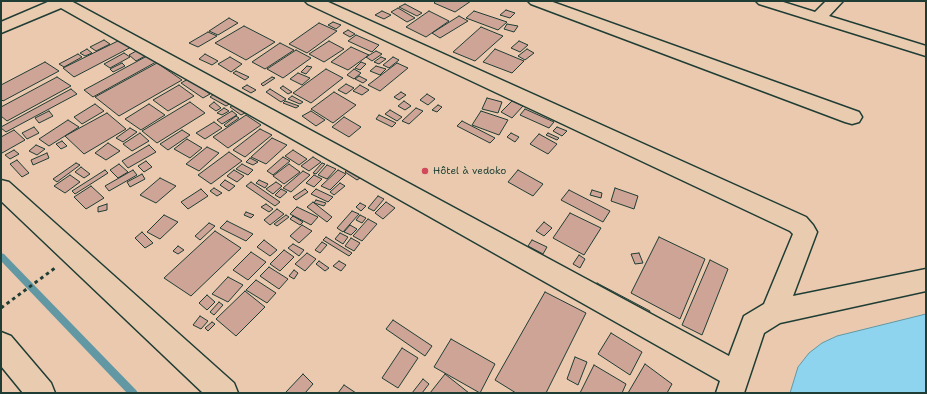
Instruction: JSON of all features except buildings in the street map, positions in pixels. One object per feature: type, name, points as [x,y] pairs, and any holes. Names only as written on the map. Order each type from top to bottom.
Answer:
[{"type":"street","points":[[1,28],[62,1],[733,384],[753,325],[774,312],[926,280]]},
{"type":"street","points":[[313,1],[798,224],[805,232],[774,312]]},
{"type":"street","points":[[536,1],[852,117]]},
{"type":"street","points":[[764,1],[926,51]]},
{"type":"street","points":[[818,18],[835,1]]},
{"type":"street","points":[[1,188],[224,393]]},
{"type":"street","points":[[1,345],[41,393]]},
{"type":"path","points":[[1,308],[51,271]]},
{"type":"water","points":[[926,314],[926,393],[790,393],[798,367],[809,353],[822,343],[837,336]]},
{"type":"waterway","points":[[1,256],[133,393]]},
{"type":"place","name":"Hôtel à vedoko","points":[[425,171]]}]
